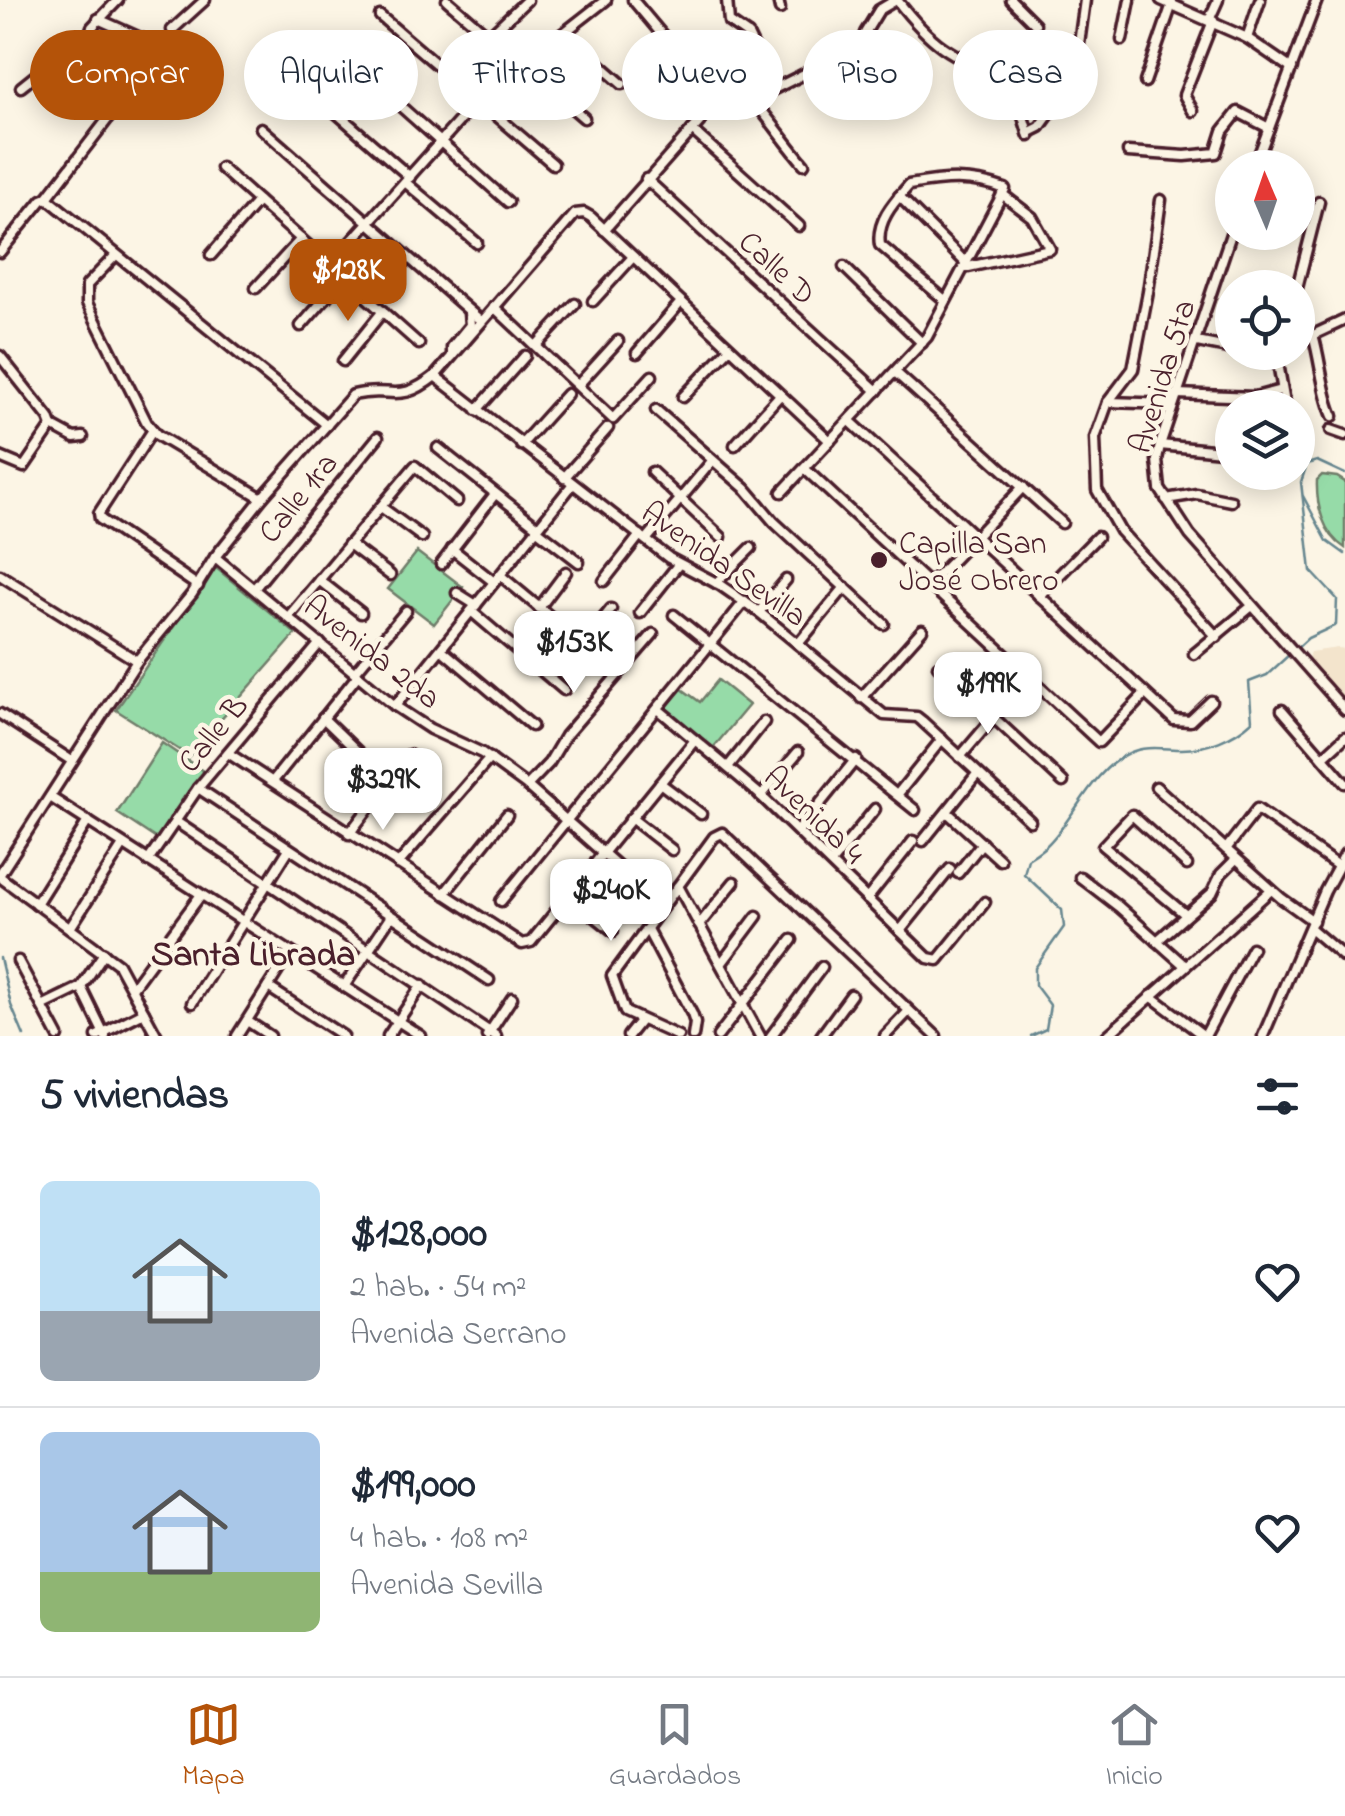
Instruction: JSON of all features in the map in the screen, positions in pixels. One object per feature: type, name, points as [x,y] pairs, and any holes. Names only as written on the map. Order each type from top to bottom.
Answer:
[{"type":"street","points":[[91,30],[118,0]]},
{"type":"street","points":[[172,30],[205,0]]},
{"type":"street","points":[[447,0],[480,30]]},
{"type":"street","points":[[495,30],[527,0]]},
{"type":"street","points":[[568,30],[606,0]]},
{"type":"street","points":[[633,0],[658,30]]},
{"type":"street","points":[[727,0],[729,22],[741,30]]},
{"type":"street","points":[[867,30],[879,10],[897,0],[922,32],[950,55],[1012,81],[1028,134],[1040,127],[1074,80],[1084,0]]},
{"type":"street","points":[[1011,0],[1035,24]]},
{"type":"street","points":[[1122,40],[1130,0]]},
{"type":"street","points":[[1161,0],[1176,3],[1247,38],[1292,69]]},
{"type":"street","points":[[1194,111],[1184,95],[1218,0]]},
{"type":"street","points":[[1247,38],[1260,0]]},
{"type":"street","points":[[1261,150],[1317,0]]},
{"type":"street","points":[[1145,82],[1176,3]]},
{"type":"street","points":[[380,16],[438,65]]},
{"type":"street","points":[[98,19],[123,30]]},
{"type":"street","points":[[602,66],[622,84]]},
{"type":"street","points":[[21,87],[30,79]]},
{"type":"street","points":[[1128,152],[1185,156],[1216,153],[1223,132],[1238,112],[1269,128]]},
{"type":"street","points":[[0,252],[105,120]]},
{"type":"street","points":[[343,120],[476,244]]},
{"type":"street","points":[[416,120],[508,202]]},
{"type":"street","points":[[330,265],[460,120]]},
{"type":"street","points":[[503,120],[553,164]]},
{"type":"street","points":[[604,230],[701,120]]},
{"type":"street","points":[[767,120],[804,164]]},
{"type":"street","points":[[261,128],[481,321]]},
{"type":"street","points":[[692,130],[800,226]]},
{"type":"street","points":[[222,168],[420,344]]},
{"type":"street","points":[[782,492],[922,342],[946,302],[1005,189],[981,180],[949,178],[908,185],[880,229],[880,245],[946,302]]},
{"type":"street","name":"Calle D","points":[[646,179],[877,391]]},
{"type":"street","points":[[965,266],[1050,248],[1032,217],[1002,194]]},
{"type":"street","points":[[899,196],[965,266]]},
{"type":"street","points":[[45,199],[327,424]]},
{"type":"street","points":[[1161,200],[1133,369],[1108,402],[1095,438],[1097,490],[1120,531],[1217,637]]},
{"type":"street","points":[[211,256],[258,201]]},
{"type":"street","points":[[1302,270],[1319,202]]},
{"type":"street","points":[[157,1036],[118,964],[0,875],[137,662],[262,498],[354,395],[369,391],[412,393],[435,376],[575,214],[584,213],[830,441]]},
{"type":"street","points":[[256,288],[302,239]]},
{"type":"street","name":"Avenida 5ta","points":[[1226,250],[1160,445],[1158,478],[1166,499],[1190,535],[1345,710]]},
{"type":"street","points":[[116,255],[88,285],[88,303],[153,430],[262,498]]},
{"type":"street","points":[[593,302],[633,257]]},
{"type":"street","points":[[844,267],[922,342]]},
{"type":"street","points":[[302,326],[344,277]]},
{"type":"street","points":[[636,353],[681,302]]},
{"type":"street","points":[[536,346],[575,304]]},
{"type":"street","points":[[494,306],[613,419],[652,376]]},
{"type":"street","points":[[452,356],[452,347],[471,322],[468,309]]},
{"type":"street","points":[[343,360],[383,311]]},
{"type":"street","points":[[1315,334],[1345,320]]},
{"type":"street","points":[[578,385],[618,341]]},
{"type":"street","points":[[1315,341],[1327,404],[1333,416]]},
{"type":"street","points":[[1197,342],[1215,346]]},
{"type":"street","points":[[683,398],[730,348]]},
{"type":"street","points":[[0,356],[50,418],[52,426],[74,438],[83,437]]},
{"type":"street","points":[[477,410],[525,356]]},
{"type":"street","points":[[1278,370],[1281,390]]},
{"type":"street","points":[[895,372],[1062,523]]},
{"type":"street","name":"Avenida Sevilla","points":[[435,376],[678,565],[716,583],[759,612],[884,716],[917,717],[1030,821]]},
{"type":"street","points":[[521,445],[566,394]]},
{"type":"street","points":[[1177,394],[1215,395]]},
{"type":"street","points":[[736,444],[780,395]]},
{"type":"street","points":[[1108,402],[1174,404]]},
{"type":"street","points":[[656,410],[746,489],[774,522],[884,624]]},
{"type":"street","points":[[850,421],[1174,720],[1190,721],[1210,700]]},
{"type":"street","points":[[0,456],[24,467],[52,426]]},
{"type":"street","points":[[395,706],[537,528],[608,428]]},
{"type":"street","points":[[153,430],[99,513],[100,519],[198,586]]},
{"type":"street","points":[[1331,430],[1345,435]]},
{"type":"street","name":"Calle 1ra","points":[[254,588],[378,437]]},
{"type":"street","points":[[1160,445],[1215,450]]},
{"type":"street","points":[[438,448],[579,562]]},
{"type":"street","points":[[604,581],[682,499],[712,461]]},
{"type":"street","points":[[288,617],[415,466],[458,501]]},
{"type":"street","points":[[805,469],[1099,742],[1144,695]]},
{"type":"street","points":[[652,472],[721,537]]},
{"type":"street","points":[[929,585],[1023,487]]},
{"type":"street","points":[[442,564],[496,494]]},
{"type":"street","points":[[1166,499],[1197,494],[1232,501]]},
{"type":"street","points":[[381,506],[422,537]]},
{"type":"street","points":[[1039,596],[1096,537]]},
{"type":"street","points":[[349,544],[390,576]]},
{"type":"street","points":[[716,583],[751,548]]},
{"type":"street","points":[[452,550],[539,608],[587,647],[611,609]]},
{"type":"street","name":"Avenida 2da","points":[[215,557],[395,706],[430,729],[490,758],[644,889]]},
{"type":"street","points":[[640,613],[678,565]]},
{"type":"street","points":[[539,608],[566,572]]},
{"type":"street","points":[[0,575],[137,662]]},
{"type":"street","points":[[319,580],[361,613]]},
{"type":"street","points":[[759,612],[786,580]]},
{"type":"street","points":[[798,644],[845,587]]},
{"type":"street","points":[[457,592],[564,690]]},
{"type":"street","points":[[501,901],[745,602]]},
{"type":"street","points":[[1194,654],[1252,606]]},
{"type":"street","points":[[273,781],[406,611]]},
{"type":"street","points":[[674,615],[915,810]]},
{"type":"street","points":[[861,698],[922,630]]},
{"type":"street","points":[[526,786],[653,634]]},
{"type":"street","name":"Calle B","points":[[148,861],[198,788],[320,643]]},
{"type":"street","points":[[440,650],[532,726]]},
{"type":"street","points":[[938,666],[1063,782]]},
{"type":"street","name":"Avenida 4","points":[[658,709],[761,796],[933,960],[938,960],[985,902]]},
{"type":"street","points":[[1282,710],[1345,783]]},
{"type":"street","points":[[0,714],[72,761]]},
{"type":"street","points":[[323,718],[389,782]]},
{"type":"street","points":[[960,757],[994,718]]},
{"type":"street","points":[[728,767],[764,722]]},
{"type":"street","points":[[1322,757],[1345,737]]},
{"type":"street","points":[[228,753],[522,944],[531,942],[695,740]]},
{"type":"street","points":[[898,794],[942,740]]},
{"type":"street","points":[[761,796],[798,752]]},
{"type":"street","points":[[349,834],[409,755]]},
{"type":"street","points":[[398,864],[490,758]]},
{"type":"street","points":[[798,832],[856,759]]},
{"type":"street","points":[[867,898],[977,774]]},
{"type":"street","points":[[660,783],[701,814]]},
{"type":"street","points":[[1156,787],[1345,958]]},
{"type":"street","points":[[198,788],[490,980]]},
{"type":"street","points":[[50,796],[422,1036]]},
{"type":"street","points":[[831,863],[875,809]]},
{"type":"street","points":[[1226,849],[1257,809],[1338,866]]},
{"type":"street","points":[[947,812],[1000,860]]},
{"type":"street","points":[[444,894],[507,815]]},
{"type":"street","points":[[1186,915],[1103,846],[1132,815],[1187,865]]},
{"type":"street","points":[[632,818],[672,850]]},
{"type":"street","points":[[36,904],[88,821]]},
{"type":"street","points":[[175,821],[422,984],[491,1035],[512,998]]},
{"type":"street","points":[[678,1036],[630,1016],[622,1006],[612,976],[714,837],[726,834],[936,1036]]},
{"type":"street","points":[[900,930],[982,843]]},
{"type":"street","points":[[70,928],[123,844]]},
{"type":"street","points":[[192,1003],[289,850]]},
{"type":"street","points":[[1263,1036],[1345,854]]},
{"type":"street","points":[[1156,941],[1212,893],[1236,859]]},
{"type":"street","points":[[1080,877],[1184,965]]},
{"type":"street","points":[[699,925],[734,882]]},
{"type":"street","points":[[678,886],[760,1036]]},
{"type":"street","points":[[1107,1036],[1272,890]]},
{"type":"street","points":[[132,988],[200,896]]},
{"type":"street","points":[[568,896],[612,930]]},
{"type":"street","points":[[344,986],[391,916]]},
{"type":"street","points":[[721,964],[757,916]]},
{"type":"street","points":[[646,929],[692,1014],[692,1036]]},
{"type":"street","points":[[718,1036],[792,940]]},
{"type":"street","points":[[1151,996],[1205,1036],[1252,948]]},
{"type":"street","points":[[236,1036],[290,952]]},
{"type":"street","points":[[42,1006],[81,987],[104,953]]},
{"type":"street","points":[[18,961],[58,1036]]},
{"type":"street","points":[[771,1036],[822,967]]},
{"type":"street","points":[[388,1036],[422,984]]},
{"type":"street","points":[[81,987],[102,1035],[144,1012]]},
{"type":"street","points":[[268,987],[340,1035]]},
{"type":"street","points":[[820,1036],[851,996]]},
{"type":"street","points":[[885,1036],[908,1012]]},
{"type":"street","points":[[630,1016],[630,1033]]},
{"type":"street","points":[[630,1033],[640,1020]]},
{"type":"street","points":[[247,1021],[270,1036]]},
{"type":"shaded area","points":[[1345,649],[1345,703],[1308,658],[1310,652]]},
{"type":"green space","points":[[1322,475],[1345,482],[1345,548],[1331,535],[1322,518],[1317,480]]},
{"type":"green space","points":[[417,552],[463,587],[434,624],[388,589]]},
{"type":"green space","points":[[215,567],[296,634],[189,756],[116,710]]},
{"type":"green space","points":[[718,680],[749,705],[713,748],[665,709],[682,689],[700,702]]},
{"type":"green space","points":[[162,743],[206,773],[161,842],[117,813]]},
{"type":"waterway","points":[[1296,649],[1308,638],[1336,625],[1337,599],[1311,571],[1301,482],[1307,464],[1317,461],[1345,474]]},
{"type":"waterway","points":[[1303,496],[1327,541],[1345,554]]},
{"type":"waterway","points":[[1031,1036],[1046,1029],[1050,1005],[1035,985],[1035,968],[1064,927],[1062,910],[1024,874],[1028,859],[1057,834],[1104,771],[1129,753],[1210,745],[1245,727],[1252,721],[1249,682],[1267,675],[1290,654]]},
{"type":"waterway","points":[[0,958],[11,1005],[24,1036]]},
{"type":"place","name":"Capilla San José Obrero","points":[[879,560]]},
{"type":"district","name":"Santa Librada","points":[[253,953]]}]
